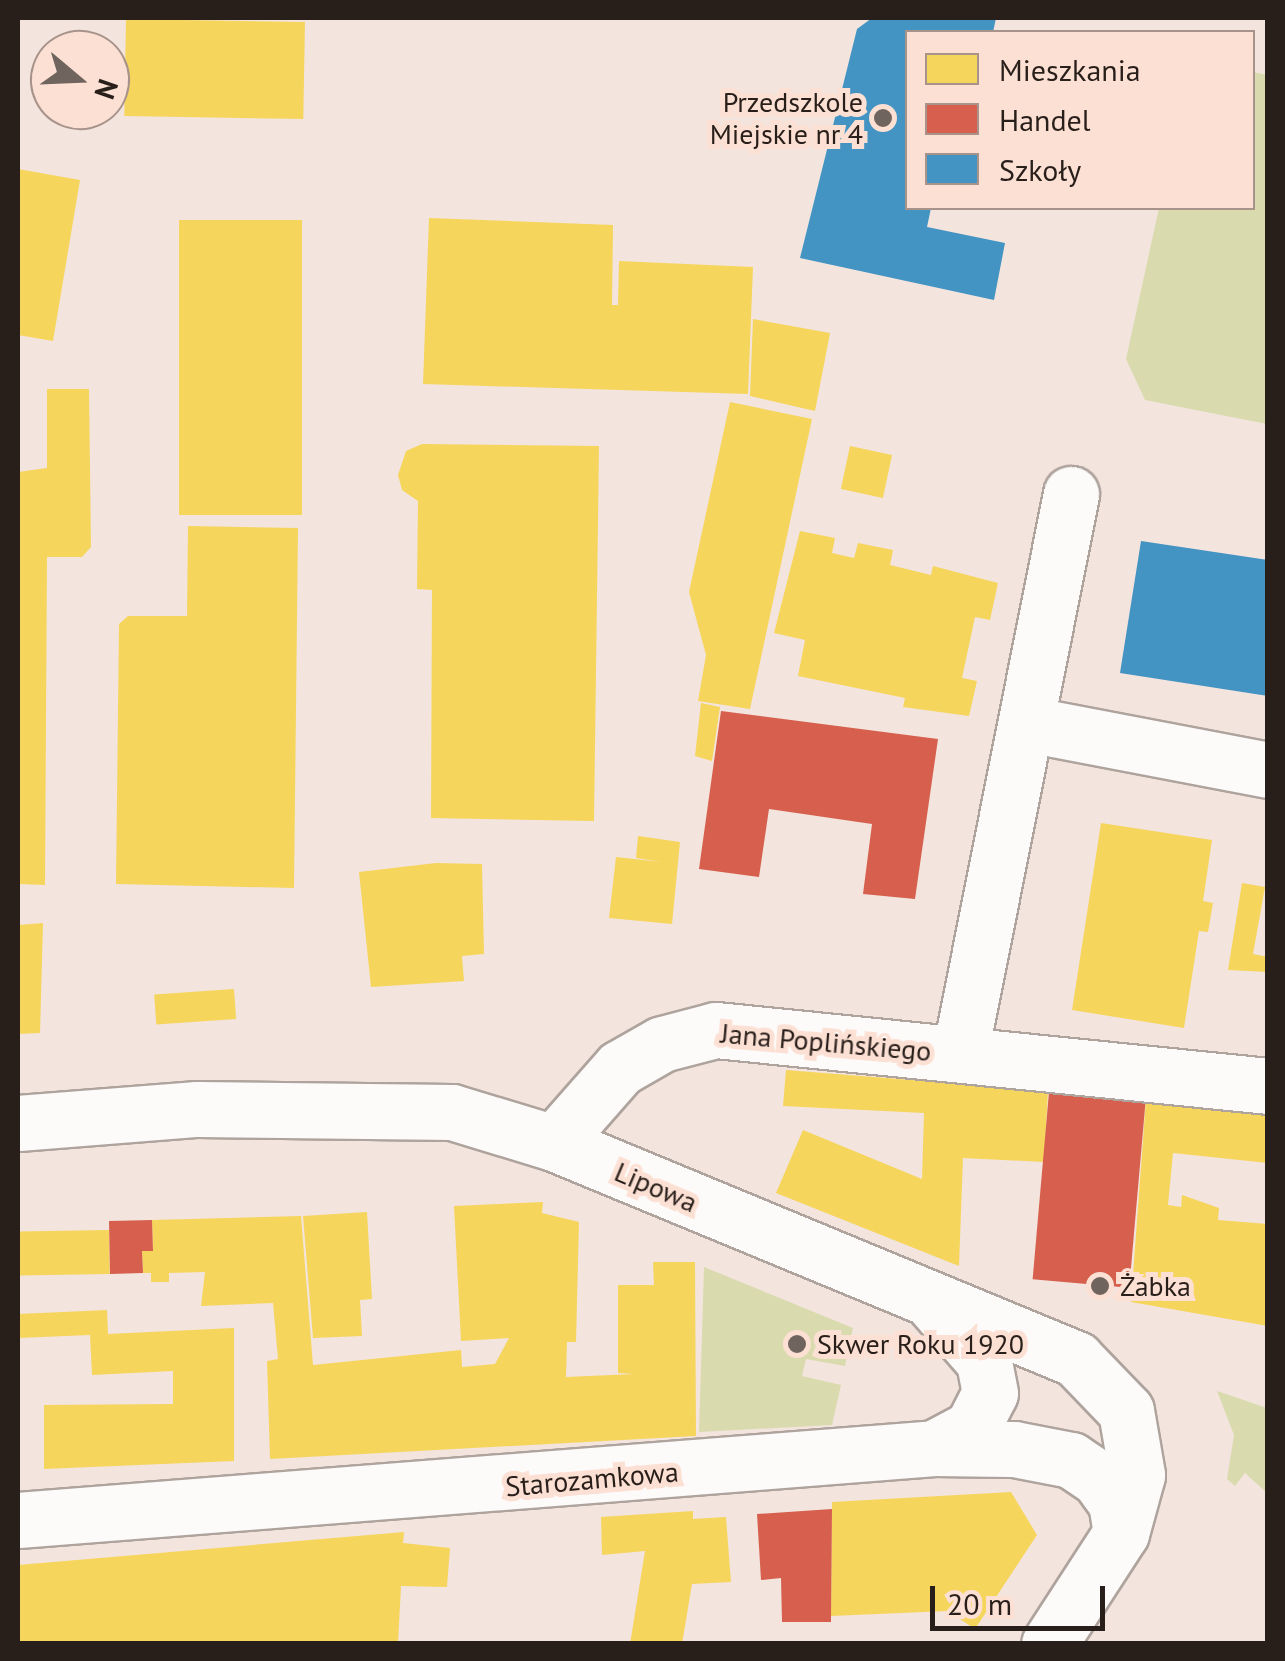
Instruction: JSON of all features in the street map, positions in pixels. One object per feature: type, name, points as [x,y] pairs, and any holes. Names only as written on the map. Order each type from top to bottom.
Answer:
[{"type":"street","name":"Jana Poplińskiego","points":[[960,1052],[1071,494]]},
{"type":"street","points":[[1027,724],[1268,770]]},
{"type":"street","name":"Jana Poplińskiego","points":[[554,1143],[620,1068],[662,1044],[716,1030],[1268,1086]]},
{"type":"street","name":"Lipowa","points":[[18,1123],[197,1109],[339,1107],[452,1112],[554,1143],[1076,1359],[1115,1394],[1137,1452],[1132,1501],[1120,1533],[1049,1644]]},
{"type":"street","points":[[932,1302],[984,1361],[990,1392],[972,1428],[934,1448]]},
{"type":"street","name":"Starozamkowa","points":[[18,1520],[934,1448],[1014,1449],[1071,1460],[1099,1479],[1116,1502],[1120,1533]]},
{"type":"green space","points":[[1255,72],[1268,75],[1267,424],[1145,400],[1126,359],[1159,210],[1255,210]]},
{"type":"green space","name":"Skwer Roku 1920","points":[[704,1267],[853,1328],[845,1366],[806,1359],[802,1376],[841,1385],[832,1425],[699,1432]]},
{"type":"green space","points":[[1217,1391],[1267,1408],[1267,1493],[1245,1473],[1235,1486],[1227,1479],[1234,1435]]},
{"type":"building: Mieszkania","points":[[126,19],[305,22],[303,119],[130,116],[130,30],[126,30]]},
{"type":"building: Mieszkania","points":[[18,169],[80,180],[53,341],[18,335]]},
{"type":"building: Mieszkania","points":[[429,218],[613,225],[612,305],[618,305],[619,261],[753,267],[748,394],[423,384]]},
{"type":"building: Mieszkania","points":[[179,220],[302,220],[302,515],[179,515]]},
{"type":"building: Mieszkania","points":[[753,319],[830,333],[815,411],[750,396]]},
{"type":"building: Mieszkania","points":[[47,389],[89,389],[91,547],[82,557],[47,557],[45,885],[18,884],[18,472],[47,468]]},
{"type":"building: Mieszkania","points":[[730,402],[812,419],[750,709],[698,701],[706,655],[689,592]]},
{"type":"building: Mieszkania","points":[[422,444],[599,446],[594,821],[431,818],[432,590],[417,589],[418,501],[402,490],[398,475],[406,451]]},
{"type":"building: Mieszkania","points":[[850,446],[892,455],[883,498],[841,489]]},
{"type":"building: Mieszkania","points":[[188,526],[298,528],[294,888],[116,884],[119,624],[128,616],[187,616]]},
{"type":"building: Mieszkania","points":[[800,531],[835,538],[832,553],[854,558],[858,543],[893,550],[890,565],[931,575],[933,566],[998,583],[990,620],[975,617],[962,678],[977,681],[969,716],[903,707],[905,698],[798,676],[805,640],[774,633]]},
{"type":"building: Mieszkania","points":[[701,703],[720,707],[712,761],[695,756]]},
{"type":"building: Mieszkania","points":[[1101,823],[1212,840],[1203,901],[1213,903],[1208,932],[1199,931],[1184,1028],[1072,1010]]},
{"type":"building: Mieszkania","points":[[638,836],[680,842],[672,924],[609,918],[616,857],[662,862],[636,858]]},
{"type":"building: Mieszkania","points":[[436,863],[482,864],[484,954],[462,956],[464,981],[371,987],[359,872]]},
{"type":"building: Mieszkania","points":[[1242,883],[1265,887],[1253,954],[1268,957],[1268,972],[1228,970]]},
{"type":"building: Mieszkania","points":[[43,923],[40,1033],[18,1034],[18,925]]},
{"type":"building: Mieszkania","points":[[234,989],[236,1019],[156,1025],[154,995]]},
{"type":"building: Mieszkania","points":[[786,1070],[1048,1091],[1044,1162],[963,1158],[959,1266],[776,1193],[803,1130],[922,1179],[924,1113],[783,1106]]},
{"type":"building: Mieszkania","points":[[1146,1099],[1268,1109],[1268,1163],[1173,1153],[1168,1205],[1181,1207],[1182,1195],[1219,1208],[1218,1220],[1268,1224],[1268,1326],[1131,1302]]},
{"type":"building: Mieszkania","points":[[543,1202],[542,1213],[579,1222],[576,1342],[567,1342],[566,1377],[634,1374],[618,1373],[618,1285],[654,1285],[653,1262],[695,1262],[696,1436],[270,1459],[267,1361],[278,1359],[273,1303],[201,1306],[205,1272],[169,1273],[169,1282],[151,1282],[151,1273],[143,1273],[142,1251],[153,1251],[152,1220],[301,1216],[313,1365],[461,1350],[462,1367],[495,1364],[509,1338],[461,1341],[454,1206]]},
{"type":"building: Mieszkania","points":[[367,1212],[372,1299],[360,1300],[362,1336],[313,1338],[303,1216]]},
{"type":"building: Mieszkania","points":[[109,1230],[110,1274],[19,1276],[18,1232]]},
{"type":"building: Mieszkania","points":[[107,1310],[108,1334],[234,1328],[234,1461],[44,1469],[44,1405],[173,1404],[173,1371],[92,1375],[90,1335],[18,1338],[18,1314]]},
{"type":"building: Mieszkania","points":[[1011,1492],[1037,1535],[975,1629],[948,1611],[831,1616],[832,1502]]},
{"type":"building: Mieszkania","points":[[693,1511],[693,1519],[726,1517],[731,1582],[692,1584],[682,1644],[630,1644],[645,1551],[602,1555],[601,1517]]},
{"type":"building: Mieszkania","points":[[404,1532],[403,1543],[450,1548],[447,1587],[401,1586],[398,1644],[18,1644],[18,1565]]},
{"type":"building: Handel","points":[[721,711],[938,739],[915,899],[863,894],[872,824],[769,809],[759,877],[699,869]]},
{"type":"building: Handel","points":[[1049,1092],[1146,1100],[1129,1288],[1033,1279]]},
{"type":"building: Handel","points":[[152,1220],[153,1251],[142,1251],[143,1273],[110,1274],[109,1221]]},
{"type":"building: Handel","points":[[832,1509],[831,1622],[782,1622],[781,1578],[761,1580],[757,1514]]},
{"type":"building: Szkoły","points":[[872,18],[996,18],[993,30],[905,30],[905,210],[931,210],[927,227],[1005,243],[994,300],[800,258],[857,29]]},
{"type":"building: Szkoły","points":[[1141,541],[1268,560],[1268,696],[1120,673]]},
{"type":"place","name":"Przedszkole Miejskie nr 4","points":[[883,118]]},
{"type":"place","name":"Żabka","points":[[1100,1286]]},
{"type":"place","name":"Skwer Roku 1920","points":[[797,1344]]}]
